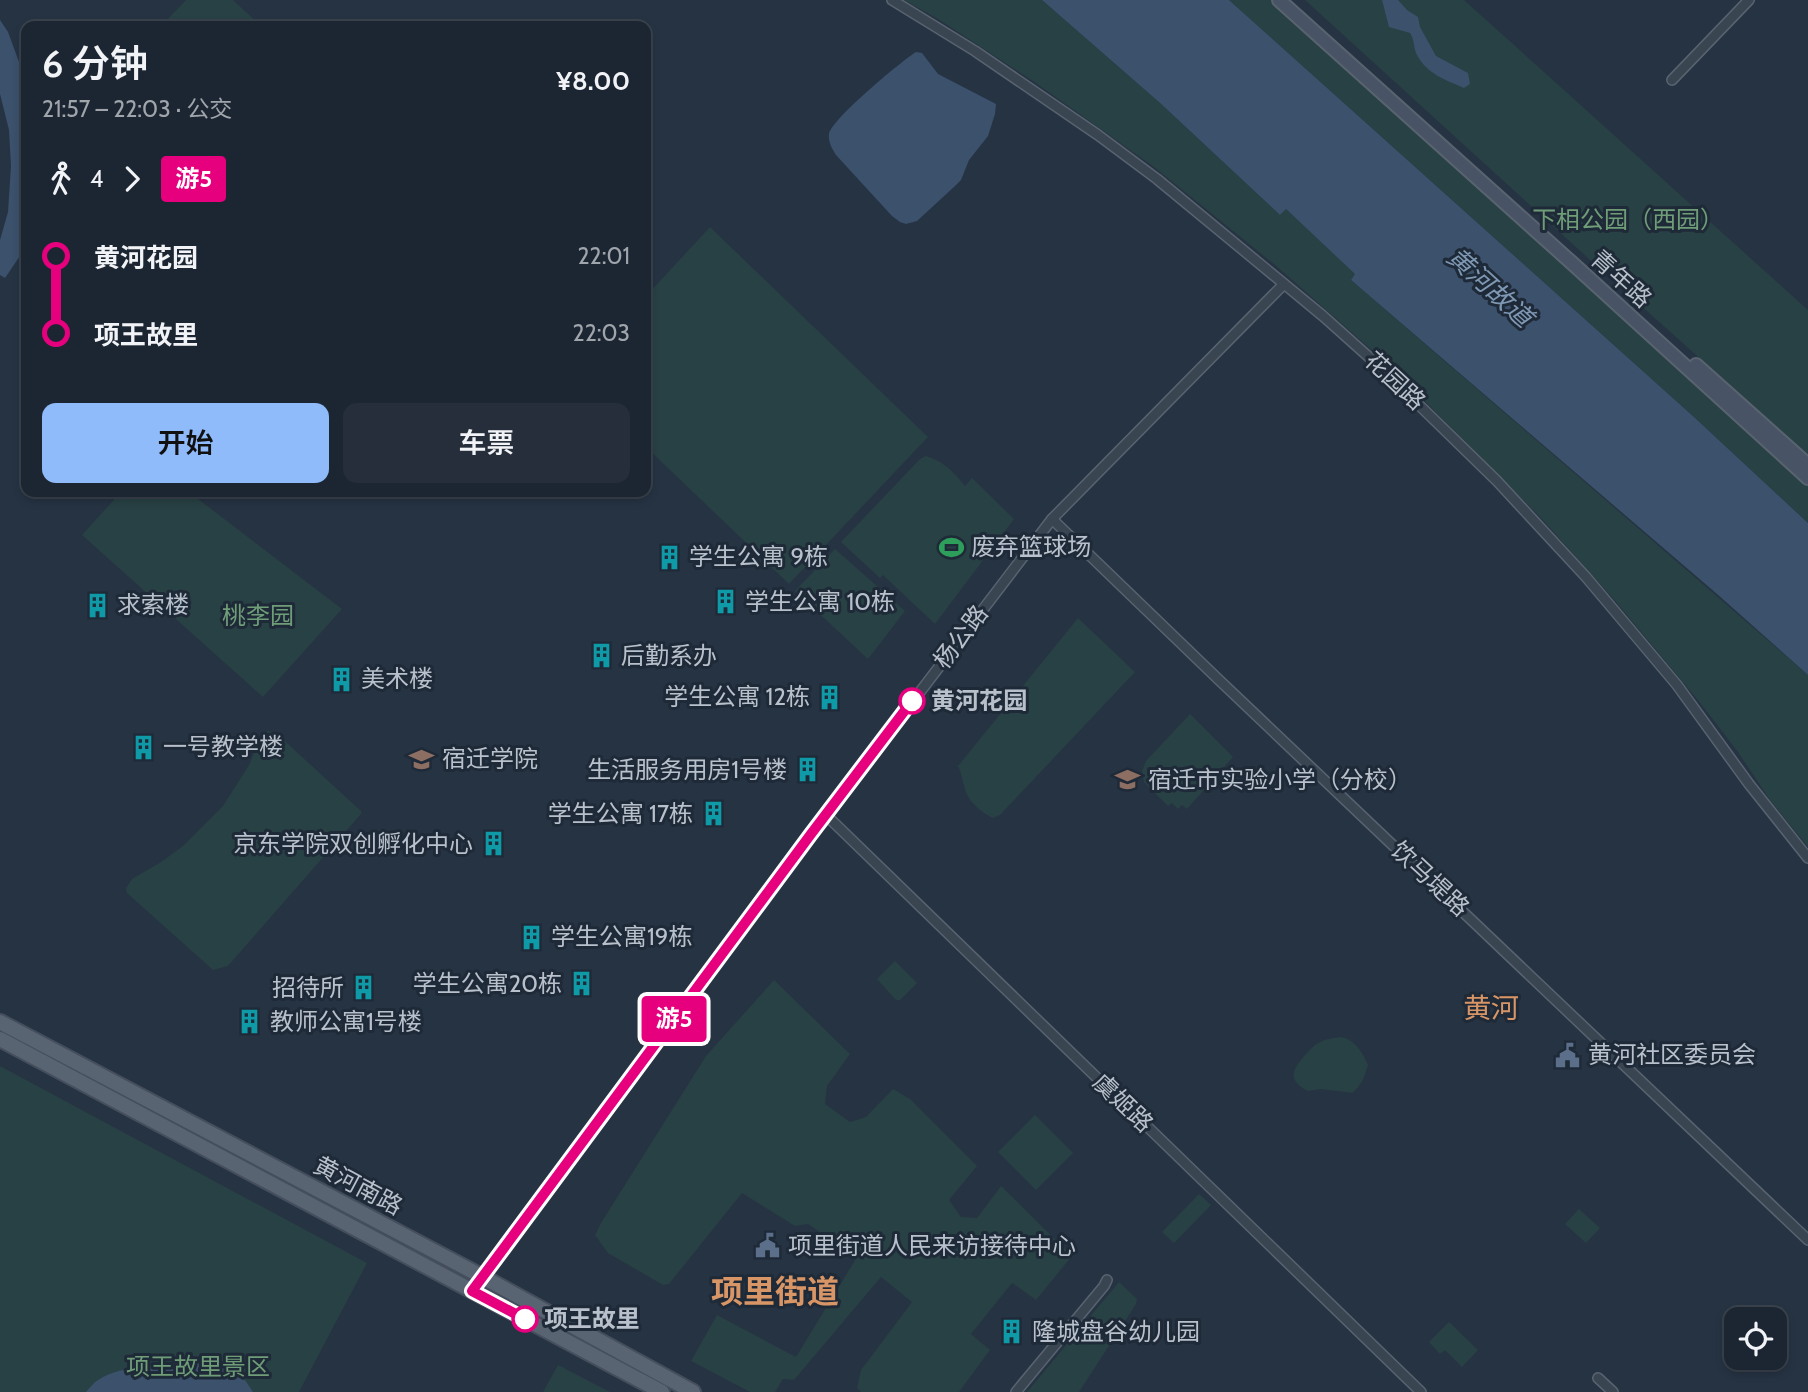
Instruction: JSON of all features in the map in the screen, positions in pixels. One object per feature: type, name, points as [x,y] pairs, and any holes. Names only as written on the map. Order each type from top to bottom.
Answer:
[{"type":"main road","name":"黄河南路","points":[[0,1022],[483,1277],[693,1392]]},
{"type":"main road","name":"黄河南路","points":[[0,1039],[662,1392]]},
{"type":"street","name":"花园路","points":[[892,0],[975,51],[1157,179],[1323,316],[1390,376],[1554,541],[1677,685],[1749,784],[1808,858]]},
{"type":"street","name":"青年路","points":[[1279,0],[1808,478]]},
{"type":"street","name":"青年路","points":[[1290,0],[1808,464]]},
{"type":"street","points":[[1672,80],[1749,0]]},
{"type":"street","name":"杨公路","points":[[472,1291],[826,815],[1052,519],[1284,284]]},
{"type":"street","name":"饮马堤路","points":[[1052,519],[1808,1240]]},
{"type":"street","name":"虞姬路","points":[[826,815],[1421,1392]]},
{"type":"street","points":[[1016,1392],[1107,1280]]},
{"type":"street","points":[[1598,1378],[1612,1392]]},
{"type":"green space","points":[[186,0],[233,0],[256,21],[166,21]]},
{"type":"green space","points":[[904,0],[1042,0],[1160,103],[1280,215],[1286,209],[1356,274],[1351,280],[1808,675],[1808,847],[1770,800],[1738,752],[1697,699],[1611,596],[1541,518],[1391,367],[1275,265],[1154,167],[1033,81]]},
{"type":"green space","points":[[1229,0],[1274,0],[1808,486],[1808,523],[1694,417]]},
{"type":"green space","name":"下相公园（西园）","points":[[1305,0],[1464,0],[1808,310],[1808,455],[1601,270]]},
{"type":"green space","points":[[710,227],[928,437],[789,584],[651,452],[651,291]]},
{"type":"green space","points":[[926,456],[948,468],[965,486],[972,478],[1014,519],[935,624],[883,575],[880,578],[841,542],[920,459]]},
{"type":"green space","name":"桃李园","points":[[116,497],[196,497],[342,609],[263,697],[82,535]]},
{"type":"green space","points":[[835,549],[905,611],[868,659],[795,591]]},
{"type":"green space","points":[[1078,618],[1135,672],[1000,815],[993,818],[972,803],[958,766]]},
{"type":"green space","points":[[1190,714],[1233,757],[1187,809],[1182,805],[1178,809],[1172,803],[1168,806],[1144,782],[1142,771],[1146,761]]},
{"type":"green space","points":[[268,731],[276,733],[361,811],[361,814],[228,966],[213,970],[127,893],[126,888],[132,879],[183,846],[223,806],[249,765],[262,734]]},
{"type":"green space","points":[[895,961],[917,983],[900,1000],[896,1000],[877,979]]},
{"type":"green space","points":[[774,980],[850,1054],[827,1086],[825,1104],[850,1122],[866,1117],[893,1089],[910,1099],[977,1166],[949,1200],[961,1217],[977,1218],[1001,1186],[1072,1256],[1036,1300],[1012,1283],[971,1334],[990,1350],[959,1392],[861,1392],[857,1388],[861,1370],[912,1302],[881,1277],[794,1380],[783,1379],[775,1392],[750,1392],[691,1361],[717,1315],[796,1357],[857,1257],[808,1224],[795,1226],[742,1193],[669,1284],[663,1285],[608,1253],[595,1235],[706,1056]]},
{"type":"green space","points":[[1341,1037],[1358,1047],[1368,1065],[1359,1087],[1352,1093],[1321,1089],[1308,1091],[1301,1087],[1294,1079],[1294,1074],[1301,1060],[1318,1043]]},
{"type":"green space","name":"项王故里景区","points":[[0,1066],[367,1263],[299,1392],[0,1392]]},
{"type":"green space","points":[[1035,1115],[1073,1153],[1036,1190],[998,1152]]},
{"type":"green space","points":[[1199,1194],[1211,1205],[1174,1243],[1162,1232]]},
{"type":"green space","points":[[1579,1209],[1600,1228],[1586,1243],[1565,1224]]},
{"type":"green space","points":[[1119,1282],[1137,1299],[1136,1304],[1079,1392],[1027,1392]]},
{"type":"green space","points":[[1449,1322],[1478,1350],[1462,1367],[1445,1350],[1440,1354],[1429,1342]]},
{"type":"green space","name":"项王故里","points":[[558,1365],[562,1367],[610,1392],[543,1392]]},
{"type":"water","name":"黄河故道","points":[[1042,0],[1229,0],[1694,417],[1808,523],[1808,675],[1351,280],[1355,274],[1286,209],[1280,215],[1160,103]]},
{"type":"water","points":[[1382,0],[1398,0],[1418,17],[1420,27],[1436,56],[1468,73],[1470,84],[1464,88],[1426,67],[1417,55],[1410,33],[1389,27]]},
{"type":"water","points":[[0,20],[8,32],[21,67],[21,254],[5,278],[0,275],[0,240],[8,212],[11,166],[9,130],[0,94]]},
{"type":"water","points":[[916,52],[922,53],[938,74],[996,104],[988,136],[969,160],[961,180],[917,221],[906,224],[892,216],[836,155],[829,134],[854,104]]},
{"type":"water","points":[[190,1360],[212,1360],[228,1364],[240,1374],[253,1392],[86,1392],[98,1380],[120,1371]]},
{"type":"bus line","name":"游5","points":[[525,1319],[472,1291],[912,701]]},
{"type":"place","name":"废弃篮球场","points":[[951,547]]},
{"type":"place","name":"学生公寓 9栋","points":[[669,557]]},
{"type":"place","name":"学生公寓 10栋","points":[[725,602]]},
{"type":"place","name":"求索楼","points":[[97,605]]},
{"type":"place","name":"后勤系办","points":[[601,656]]},
{"type":"place","name":"美术楼","points":[[341,679]]},
{"type":"place","name":"学生公寓 12栋","points":[[830,697]]},
{"type":"place","name":"黄河花园","points":[[912,701]]},
{"type":"place","name":"一号教学楼","points":[[143,747]]},
{"type":"place","name":"宿迁学院","points":[[422,759]]},
{"type":"place","name":"生活服务用房1号楼","points":[[807,770]]},
{"type":"place","name":"宿迁市实验小学（分校）","points":[[1128,780]]},
{"type":"place","name":"学生公寓 17栋","points":[[713,814]]},
{"type":"place","name":"京东学院双创孵化中心","points":[[493,844]]},
{"type":"place","name":"学生公寓19栋","points":[[531,937]]},
{"type":"place","name":"学生公寓20栋","points":[[582,984]]},
{"type":"place","name":"招待所","points":[[364,988]]},
{"type":"place","name":"教师公寓1号楼","points":[[250,1022]]},
{"type":"place","name":"黄河社区委员会","points":[[1568,1055]]},
{"type":"place","name":"项里街道人民来访接待中心","points":[[768,1246]]},
{"type":"place","name":"项王故里","points":[[525,1319]]},
{"type":"place","name":"隆城盘谷幼儿园","points":[[1012,1332]]},
{"type":"district","name":"黄河","points":[[1491,1008]]},
{"type":"district","name":"项里街道","points":[[775,1292]]}]
